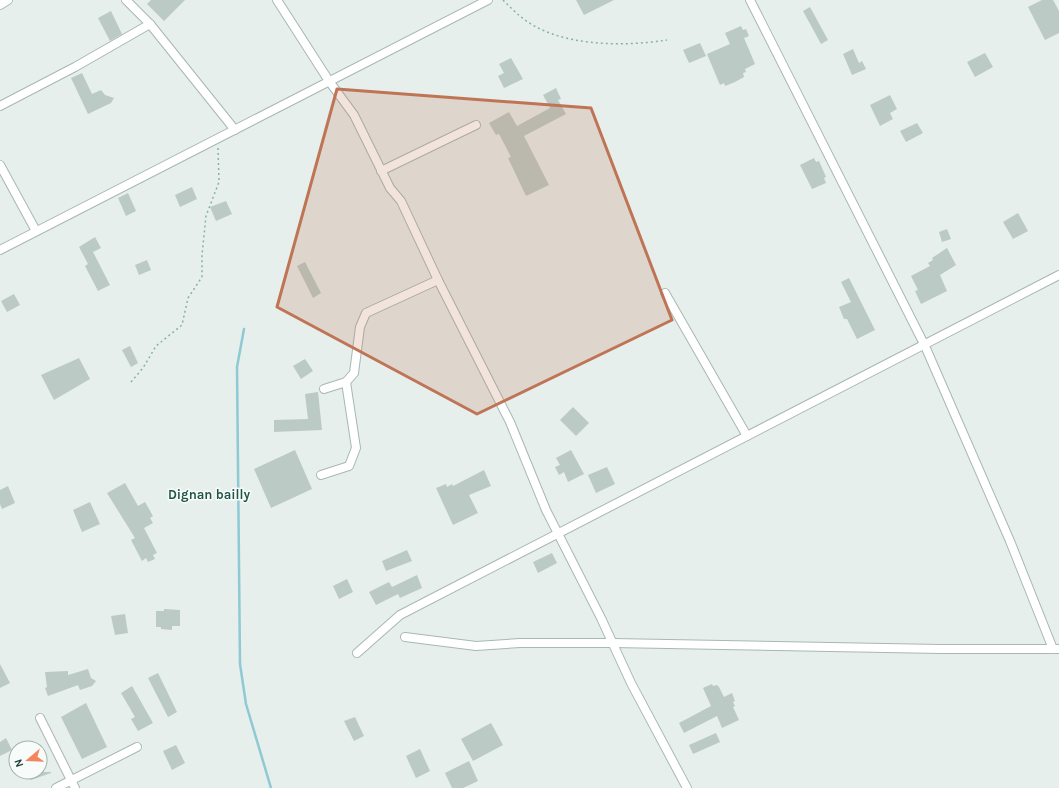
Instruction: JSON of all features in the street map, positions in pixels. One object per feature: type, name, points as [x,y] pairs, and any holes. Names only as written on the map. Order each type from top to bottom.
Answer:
[{"type":"street","points":[[0,5],[8,0]]},
{"type":"street","points":[[126,0],[150,24],[235,130]]},
{"type":"street","points":[[277,0],[329,81],[354,115],[390,188],[401,201],[438,280],[503,408],[546,510],[613,643],[631,683],[687,788]]},
{"type":"street","points":[[0,250],[488,0]]},
{"type":"street","points":[[405,637],[476,646],[520,643],[613,643],[940,650],[1056,649],[925,346],[750,0]]},
{"type":"street","points":[[0,106],[75,67],[150,24]]},
{"type":"street","points":[[381,170],[476,125]]},
{"type":"street","points":[[0,165],[36,232]]},
{"type":"street","points":[[357,653],[400,615],[1059,276]]},
{"type":"street","points":[[324,389],[346,382],[354,373],[360,326],[366,313],[438,280]]},
{"type":"street","points":[[665,293],[747,436]]},
{"type":"street","points":[[321,476],[349,466],[356,448],[346,382]]},
{"type":"street","points":[[40,718],[73,784]]},
{"type":"street","points":[[56,788],[73,784],[137,747]]},
{"type":"path","points":[[503,0],[521,18],[550,34],[606,45],[667,40]]},
{"type":"path","points":[[131,382],[143,368],[156,346],[182,325],[188,298],[202,277],[206,216],[219,182],[218,138]]},
{"type":"highlighted area","points":[[337,89],[591,108],[672,320],[477,414],[277,307]]},
{"type":"building","points":[[151,0],[185,0],[164,21],[147,4]]},
{"type":"building","points":[[576,0],[614,0],[584,15]]},
{"type":"building","points":[[1042,0],[1053,0],[1059,11],[1059,33],[1045,40],[1028,7]]},
{"type":"building","points":[[810,7],[828,40],[821,44],[803,11]]},
{"type":"building","points":[[111,11],[122,34],[110,41],[98,18]]},
{"type":"building","points":[[741,26],[743,30],[746,29],[749,36],[744,38],[755,64],[745,69],[746,72],[743,73],[744,77],[725,86],[724,83],[720,85],[707,54],[730,44],[725,33]]},
{"type":"building","points":[[700,43],[706,56],[689,63],[683,50]]},
{"type":"building","points":[[853,49],[859,63],[862,61],[866,69],[852,75],[843,54]]},
{"type":"building","points":[[985,53],[993,67],[975,77],[967,62]]},
{"type":"building","points":[[511,58],[523,79],[504,88],[498,76],[504,73],[499,64]]},
{"type":"building","points":[[82,73],[92,94],[101,90],[105,95],[114,98],[111,103],[88,114],[71,78]]},
{"type":"building","points":[[556,88],[561,99],[558,100],[566,114],[524,136],[549,185],[526,196],[508,158],[511,157],[499,134],[496,135],[489,123],[509,112],[517,126],[550,108],[543,95]]},
{"type":"building","points":[[890,95],[897,109],[890,113],[893,119],[880,126],[870,105]]},
{"type":"building","points":[[917,123],[923,133],[906,142],[900,131]]},
{"type":"building","points":[[814,158],[816,162],[819,161],[826,177],[824,178],[826,183],[812,189],[800,165]]},
{"type":"building","points":[[192,187],[197,199],[180,207],[175,195]]},
{"type":"building","points":[[128,193],[136,211],[126,216],[118,198]]},
{"type":"building","points":[[226,201],[232,214],[216,221],[210,207]]},
{"type":"building","points":[[1018,213],[1028,231],[1013,239],[1003,222]]},
{"type":"building","points":[[947,229],[951,239],[942,242],[939,232]]},
{"type":"building","points":[[95,237],[101,248],[93,252],[110,285],[98,291],[85,266],[88,264],[79,247]]},
{"type":"building","points":[[947,248],[956,265],[940,275],[947,291],[921,304],[915,291],[918,290],[911,276],[930,266],[928,263],[933,260],[932,258]]},
{"type":"building","points":[[147,260],[151,270],[139,275],[135,265]]},
{"type":"building","points":[[305,262],[321,293],[313,298],[297,266]]},
{"type":"building","points":[[849,278],[875,330],[857,339],[847,319],[844,319],[839,307],[851,302],[841,282]]},
{"type":"building","points":[[14,294],[20,305],[7,312],[1,301]]},
{"type":"building","points":[[130,346],[138,363],[131,367],[122,350]]},
{"type":"building","points":[[79,358],[90,379],[54,400],[41,375]]},
{"type":"building","points":[[305,359],[313,371],[301,379],[293,366]]},
{"type":"building","points":[[318,392],[322,430],[274,432],[274,420],[308,419],[305,394]]},
{"type":"building","points":[[573,407],[589,423],[576,436],[560,420]]},
{"type":"building","points":[[295,450],[312,489],[271,508],[254,469]]},
{"type":"building","points":[[571,450],[584,474],[568,482],[564,472],[559,475],[555,467],[560,465],[556,458]]},
{"type":"building","points":[[607,467],[615,484],[596,493],[588,475]]},
{"type":"building","points":[[484,470],[491,486],[469,495],[478,513],[453,525],[436,488],[446,484],[447,487],[452,484],[453,486]]},
{"type":"building","points":[[125,483],[138,506],[145,502],[153,516],[150,518],[153,523],[144,528],[157,553],[153,555],[155,559],[148,562],[146,558],[142,561],[131,540],[135,538],[107,493]]},
{"type":"building","points":[[8,486],[15,503],[2,509],[0,504],[0,490]]},
{"type":"building","points":[[90,502],[100,524],[82,532],[73,510]]},
{"type":"building","points":[[407,550],[412,561],[386,571],[382,561]]},
{"type":"building","points":[[552,553],[557,563],[538,573],[533,562]]},
{"type":"building","points":[[417,575],[422,588],[400,598],[398,594],[376,605],[369,592],[389,582],[392,587]]},
{"type":"building","points":[[347,579],[353,592],[339,599],[333,586]]},
{"type":"building","points":[[164,609],[180,610],[180,626],[172,626],[172,630],[156,627],[156,611],[164,611]]},
{"type":"building","points":[[125,614],[128,633],[115,635],[111,616]]},
{"type":"building","points":[[0,664],[10,683],[0,688]]},
{"type":"building","points":[[88,669],[91,678],[96,681],[92,686],[80,690],[78,685],[48,696],[45,688],[47,687],[45,672],[68,671],[68,675]]},
{"type":"building","points":[[158,673],[177,712],[168,717],[148,678]]},
{"type":"building","points":[[712,684],[713,686],[717,685],[719,687],[724,697],[732,693],[735,701],[733,702],[735,706],[733,707],[739,720],[722,728],[717,716],[684,733],[679,723],[711,706],[703,688]]},
{"type":"building","points":[[132,686],[153,723],[138,731],[131,719],[135,717],[121,693]]},
{"type":"building","points":[[86,703],[107,747],[82,759],[61,717]]},
{"type":"building","points":[[355,717],[364,736],[354,741],[344,721]]},
{"type":"building","points":[[491,723],[503,745],[473,761],[461,739]]},
{"type":"building","points":[[716,733],[720,742],[693,754],[689,745]]},
{"type":"building","points":[[6,738],[8,742],[8,752],[0,756],[0,742]]},
{"type":"building","points":[[176,745],[185,763],[172,770],[163,751]]},
{"type":"building","points":[[420,749],[430,771],[416,778],[406,756]]},
{"type":"building","points":[[469,761],[478,781],[463,788],[452,788],[445,773]]},
{"type":"waterway","points":[[244,329],[237,367],[240,664],[246,704],[271,788]]},
{"type":"district","name":"Dignan bailly","points":[[209,494]]}]
